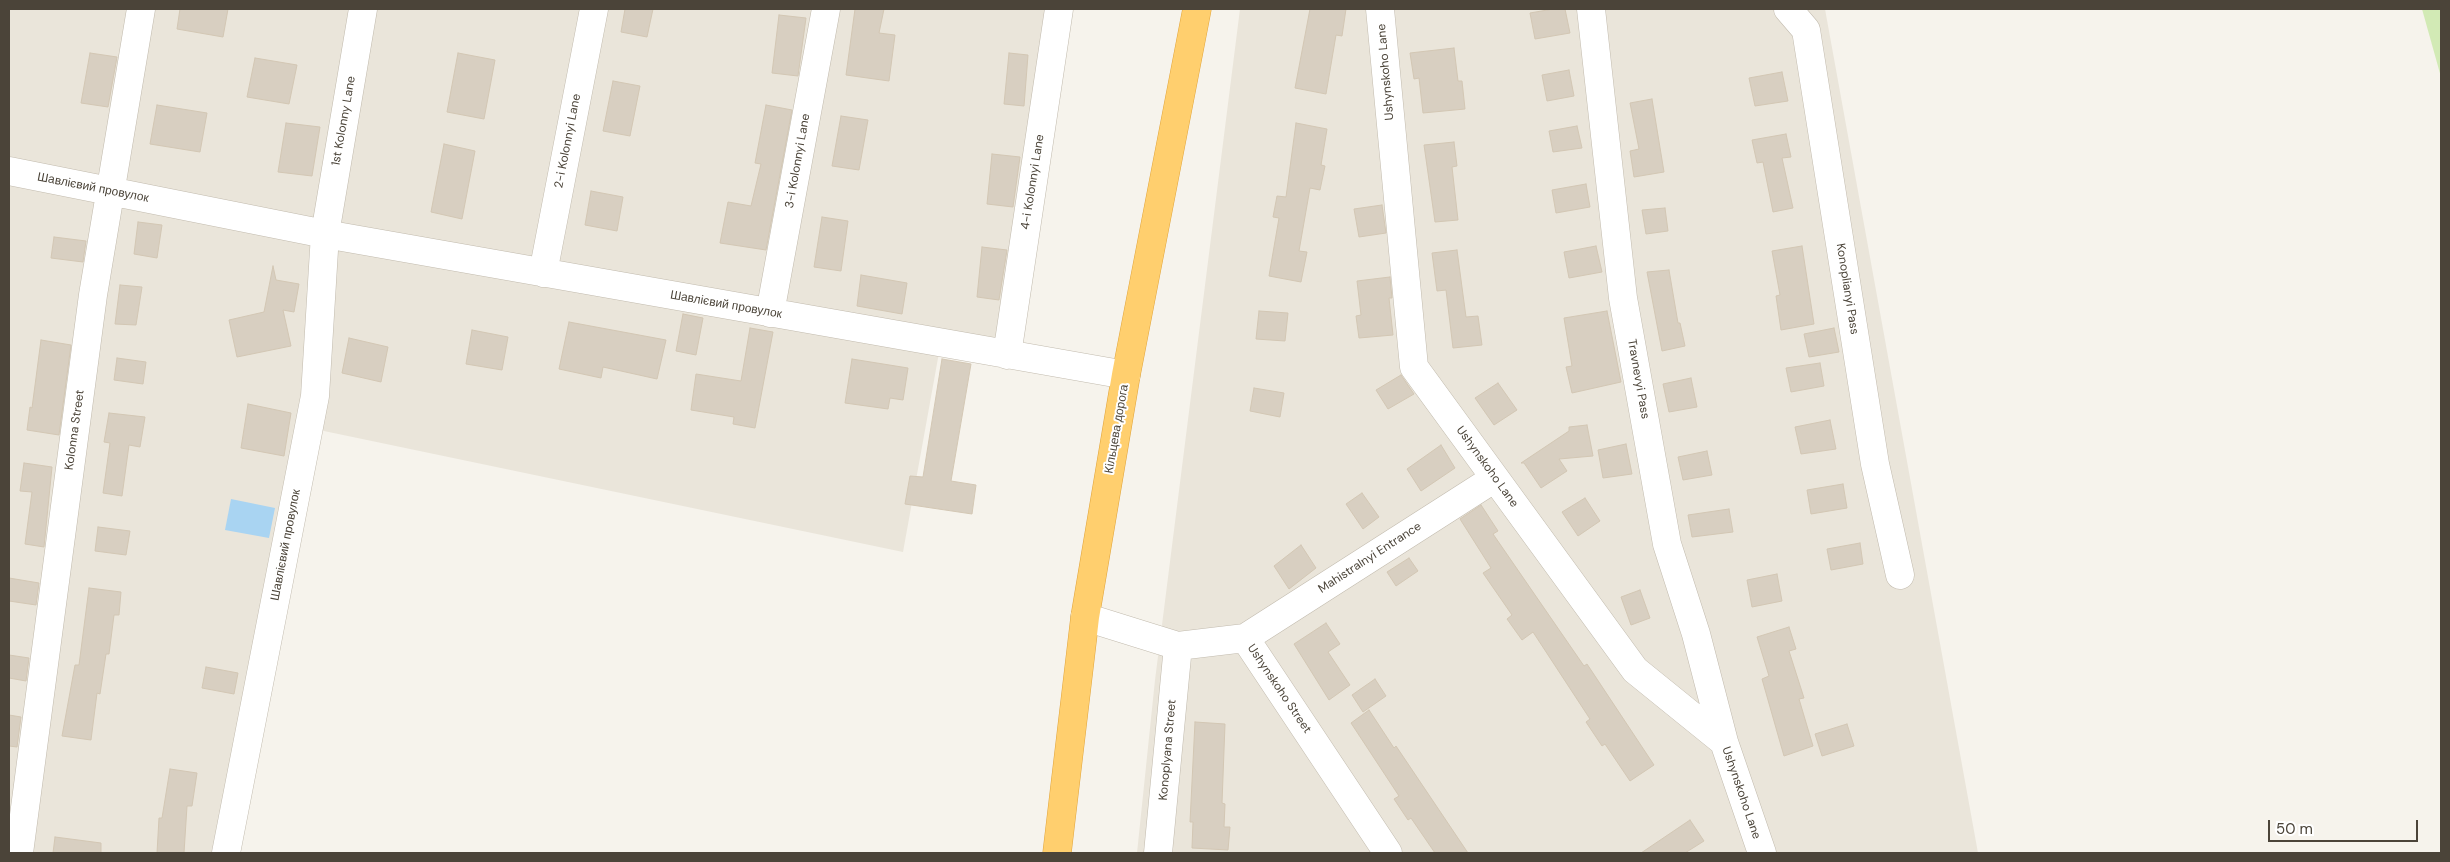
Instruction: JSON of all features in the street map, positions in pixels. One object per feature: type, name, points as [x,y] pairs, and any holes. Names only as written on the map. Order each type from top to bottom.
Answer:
[{"type":"highway","name":"Кільцева дорога","points":[[1057,853],[1085,617],[1126,376],[1197,9]]},
{"type":"street","name":"Kolonna Street","points":[[19,853],[92,305],[141,9]]},
{"type":"street","name":"1st Kolonny Lane","points":[[325,234],[363,9]]},
{"type":"street","name":"2-i Kolonnyi Lane","points":[[543,273],[594,9]]},
{"type":"street","name":"3-i Kolonnyi Lane","points":[[770,313],[826,9]]},
{"type":"street","name":"4-i Kolonnyi Lane","points":[[1007,355],[1059,9]]},
{"type":"street","name":"Ushynskoho Lane","points":[[1380,9],[1414,367],[1635,670],[1724,742],[1762,853]]},
{"type":"street","name":"Travnevyi Pass","points":[[1591,9],[1623,298],[1666,534],[1696,634],[1724,742]]},
{"type":"street","name":"Konoplianyi Pass","points":[[1788,9],[1806,30],[1875,464],[1900,574]]},
{"type":"street","name":"Шавлієвий провулок","points":[[9,171],[325,234],[1126,376]]},
{"type":"street","name":"Шавлієвий провулок","points":[[226,853],[315,396],[325,234]]},
{"type":"street","name":"Mahistralnyi Entrance","points":[[1246,638],[1495,478]]},
{"type":"street","name":"Ushynskoho Street","points":[[1085,617],[1178,646],[1246,638],[1388,853]]},
{"type":"street","name":"Konoplyana Street","points":[[1158,853],[1178,646]]},
{"type":"shaded area","points":[[9,9],[1049,9],[999,344],[942,336],[903,552],[300,426],[223,853],[9,853]]},
{"type":"shaded area","points":[[1240,9],[1825,9],[1978,853],[1137,853],[1155,680]]},
{"type":"green space","points":[[2422,9],[2441,9],[2441,77]]},
{"type":"water","points":[[231,499],[275,508],[269,538],[225,530]]},
{"type":"building","points":[[180,9],[228,9],[223,37],[177,29]]},
{"type":"building","points":[[625,9],[653,9],[647,37],[621,32]]},
{"type":"building","points":[[855,9],[884,9],[879,33],[895,35],[889,81],[846,75]]},
{"type":"building","points":[[1310,9],[1346,9],[1342,36],[1336,35],[1326,94],[1295,88]]},
{"type":"building","points":[[1565,9],[1570,33],[1535,39],[1530,13]]},
{"type":"building","points":[[779,15],[806,18],[798,76],[772,73]]},
{"type":"building","points":[[1454,48],[1458,81],[1462,81],[1465,109],[1423,113],[1419,78],[1414,79],[1410,53]]},
{"type":"building","points":[[90,53],[117,57],[108,107],[81,103]]},
{"type":"building","points":[[458,53],[495,60],[484,119],[447,112]]},
{"type":"building","points":[[1009,53],[1028,55],[1024,106],[1004,104]]},
{"type":"building","points":[[255,58],[297,65],[289,104],[247,97]]},
{"type":"building","points":[[1569,70],[1574,96],[1547,101],[1542,75]]},
{"type":"building","points":[[1782,72],[1788,101],[1755,106],[1749,78]]},
{"type":"building","points":[[613,81],[640,86],[630,136],[603,131]]},
{"type":"building","points":[[1652,99],[1664,172],[1634,177],[1630,151],[1639,149],[1630,103]]},
{"type":"building","points":[[157,105],[207,113],[200,152],[150,144]]},
{"type":"building","points":[[766,105],[792,110],[766,250],[720,243],[728,202],[751,206],[761,164],[755,163]]},
{"type":"building","points":[[841,116],[868,120],[859,170],[832,166]]},
{"type":"building","points":[[286,123],[320,127],[312,176],[278,172]]},
{"type":"building","points":[[1296,123],[1327,129],[1321,165],[1325,166],[1320,190],[1310,188],[1299,251],[1307,252],[1301,282],[1269,276],[1279,218],[1273,217],[1277,196],[1286,197]]},
{"type":"building","points":[[1577,126],[1582,148],[1553,152],[1549,131]]},
{"type":"building","points":[[1786,134],[1791,157],[1782,158],[1793,208],[1773,212],[1763,162],[1757,163],[1752,140]]},
{"type":"building","points":[[1454,142],[1457,166],[1452,167],[1458,220],[1435,222],[1424,145]]},
{"type":"building","points":[[444,144],[475,151],[462,219],[431,212]]},
{"type":"building","points":[[992,154],[1020,157],[1013,207],[987,204]]},
{"type":"building","points":[[1586,184],[1590,207],[1556,213],[1552,190]]},
{"type":"building","points":[[591,191],[623,197],[617,231],[585,225]]},
{"type":"building","points":[[1382,205],[1386,233],[1359,237],[1354,209]]},
{"type":"building","points":[[1665,208],[1668,231],[1646,234],[1642,210]]},
{"type":"building","points":[[822,217],[848,221],[841,271],[814,267]]},
{"type":"building","points":[[138,222],[162,225],[157,258],[134,254]]},
{"type":"building","points":[[54,237],[86,241],[83,262],[51,258]]},
{"type":"building","points":[[1596,246],[1602,272],[1569,278],[1564,252]]},
{"type":"building","points":[[1802,246],[1814,324],[1781,330],[1776,296],[1780,295],[1772,251]]},
{"type":"building","points":[[982,247],[1007,250],[999,300],[977,297]]},
{"type":"building","points":[[1457,250],[1466,317],[1478,316],[1482,345],[1453,348],[1446,290],[1437,291],[1432,253]]},
{"type":"building","points":[[273,266],[276,280],[299,284],[294,312],[283,310],[291,346],[237,357],[229,320],[264,312]]},
{"type":"building","points":[[1669,270],[1678,323],[1680,323],[1685,346],[1662,351],[1647,272]]},
{"type":"building","points":[[861,275],[907,283],[902,314],[857,306]]},
{"type":"building","points":[[1390,277],[1392,298],[1389,298],[1393,335],[1359,338],[1356,316],[1361,315],[1357,281]]},
{"type":"building","points":[[120,285],[142,287],[136,325],[115,324]]},
{"type":"building","points":[[1259,311],[1288,313],[1285,341],[1256,339]]},
{"type":"building","points":[[1607,311],[1621,382],[1572,393],[1566,367],[1572,366],[1564,318]]},
{"type":"building","points":[[683,314],[703,318],[696,355],[676,351]]},
{"type":"building","points":[[569,322],[666,340],[657,379],[603,367],[601,378],[559,369]]},
{"type":"building","points":[[750,328],[773,332],[755,428],[733,424],[734,417],[691,410],[696,374],[741,381]]},
{"type":"building","points":[[1834,328],[1839,352],[1809,357],[1804,334]]},
{"type":"building","points":[[472,330],[508,337],[502,370],[466,364]]},
{"type":"building","points":[[349,338],[388,347],[381,382],[342,373]]},
{"type":"building","points":[[41,340],[71,345],[59,435],[27,430],[30,407],[32,408]]},
{"type":"building","points":[[117,358],[146,362],[143,384],[114,380]]},
{"type":"building","points":[[852,359],[908,368],[903,400],[890,398],[888,409],[845,403]]},
{"type":"building","points":[[942,359],[971,364],[951,481],[976,485],[972,514],[905,504],[910,476],[923,477]]},
{"type":"building","points":[[1820,363],[1824,386],[1791,392],[1786,368]]},
{"type":"building","points":[[1401,375],[1414,394],[1388,409],[1376,390]]},
{"type":"building","points":[[1691,378],[1697,407],[1669,412],[1663,384]]},
{"type":"building","points":[[1498,383],[1517,410],[1494,425],[1475,398]]},
{"type":"building","points":[[1254,388],[1284,393],[1280,417],[1250,411]]},
{"type":"building","points":[[248,404],[291,413],[284,456],[241,448]]},
{"type":"building","points":[[109,413],[145,417],[140,447],[129,445],[122,496],[103,493],[110,443],[104,442]]},
{"type":"building","points":[[1830,420],[1836,449],[1801,454],[1795,427]]},
{"type":"building","points":[[1587,425],[1593,456],[1559,459],[1567,471],[1541,488],[1524,463],[1521,463],[1569,431],[1569,427]]},
{"type":"building","points":[[1626,444],[1632,474],[1603,478],[1598,450]]},
{"type":"building","points":[[1441,445],[1455,468],[1421,491],[1407,469]]},
{"type":"building","points":[[1707,451],[1712,475],[1683,480],[1678,457]]},
{"type":"building","points":[[24,463],[52,467],[44,547],[25,544],[32,492],[20,491]]},
{"type":"building","points":[[1843,484],[1847,508],[1811,514],[1807,490]]},
{"type":"building","points":[[1362,493],[1379,517],[1363,529],[1346,504]]},
{"type":"building","points":[[1585,498],[1600,521],[1578,536],[1562,512]]},
{"type":"building","points":[[1481,505],[1498,531],[1493,534],[1584,666],[1587,664],[1654,765],[1630,781],[1605,744],[1602,746],[1586,722],[1590,719],[1533,632],[1522,640],[1507,619],[1512,615],[1483,573],[1491,568],[1460,519]]},
{"type":"building","points":[[1729,509],[1733,532],[1692,537],[1688,515]]},
{"type":"building","points":[[98,527],[130,531],[126,555],[95,551]]},
{"type":"building","points":[[1860,543],[1863,564],[1831,570],[1827,549]]},
{"type":"building","points":[[1301,545],[1316,568],[1289,589],[1274,566]]},
{"type":"building","points":[[1409,558],[1418,571],[1396,586],[1387,572]]},
{"type":"building","points":[[1777,574],[1782,601],[1752,607],[1747,580]]},
{"type":"building","points":[[9,578],[39,583],[36,605],[9,601]]},
{"type":"building","points":[[89,588],[121,592],[119,615],[114,615],[109,654],[106,654],[100,694],[97,693],[91,740],[62,736],[75,665],[79,665]]},
{"type":"building","points":[[1640,590],[1650,618],[1631,625],[1621,597]]},
{"type":"building","points":[[1326,623],[1340,644],[1328,652],[1350,685],[1329,700],[1294,644]]},
{"type":"building","points":[[1789,627],[1796,649],[1789,651],[1804,698],[1799,699],[1813,746],[1784,756],[1762,679],[1769,676],[1757,637]]},
{"type":"building","points":[[9,655],[29,658],[26,681],[9,678]]},
{"type":"building","points":[[206,667],[238,673],[234,694],[202,688]]},
{"type":"building","points":[[1375,679],[1386,696],[1363,712],[1352,695]]},
{"type":"building","points":[[1369,710],[1394,748],[1396,746],[1468,853],[1435,853],[1411,818],[1408,820],[1394,799],[1399,796],[1351,723]]},
{"type":"building","points":[[9,715],[21,717],[17,747],[9,746]]},
{"type":"building","points":[[1195,722],[1225,724],[1222,803],[1225,804],[1224,827],[1230,827],[1228,850],[1192,848],[1193,822],[1190,822]]},
{"type":"building","points":[[1847,724],[1854,746],[1822,756],[1815,734]]},
{"type":"building","points":[[170,769],[197,773],[192,806],[187,806],[184,853],[157,853],[159,818],[162,818]]},
{"type":"building","points":[[1690,820],[1704,841],[1685,853],[1641,853]]},
{"type":"building","points":[[55,837],[101,843],[101,853],[53,853]]}]
